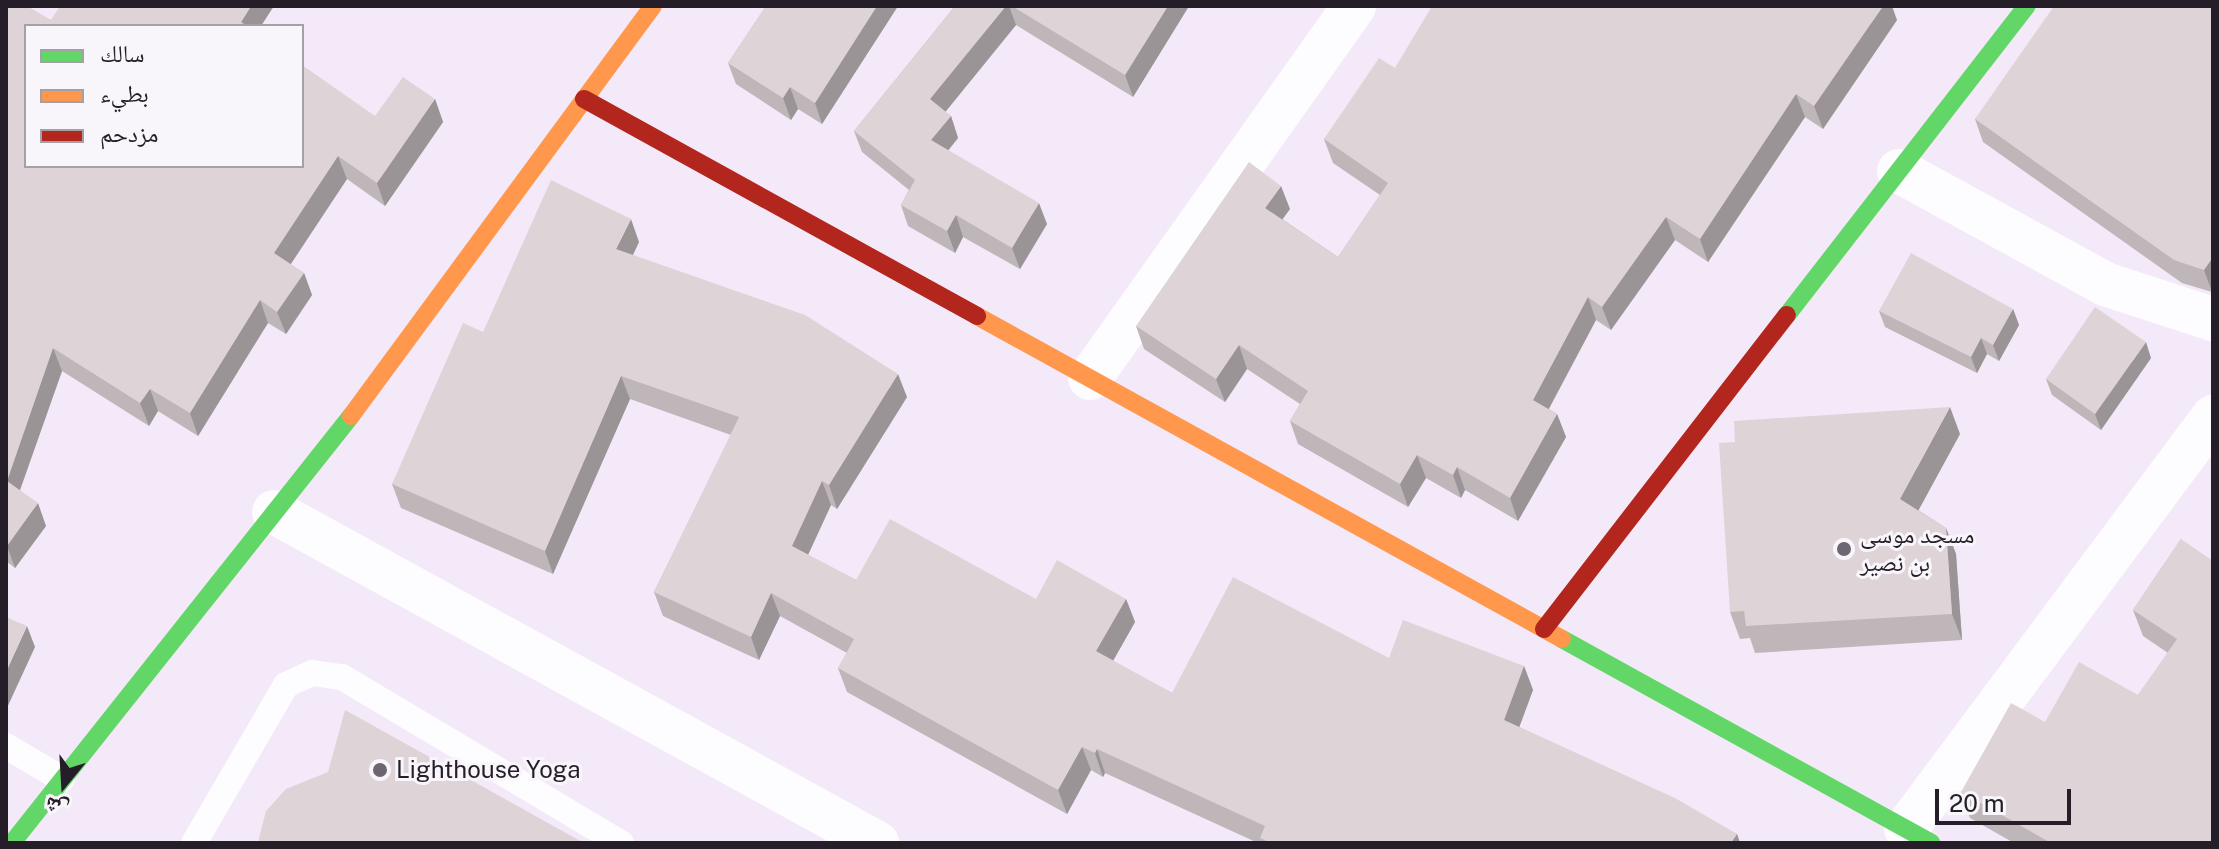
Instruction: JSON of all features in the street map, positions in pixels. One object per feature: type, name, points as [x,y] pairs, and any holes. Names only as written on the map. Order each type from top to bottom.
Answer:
[{"type":"street","points":[[12,843],[378,382],[653,6]]},
{"type":"street","points":[[1090,378],[1354,6]]},
{"type":"street","points":[[1544,629],[2027,6]]},
{"type":"street","points":[[584,99],[1918,836],[2213,417]]},
{"type":"street","points":[[1899,171],[2105,284],[2213,319]]},
{"type":"street","points":[[274,512],[877,843]]},
{"type":"lane","points":[[194,843],[286,685],[312,673],[342,677],[621,843]]},
{"type":"lane","points":[[6,746],[62,779]]},
{"type":"building","points":[[6,6],[27,6],[51,20],[60,6],[251,6],[241,22],[244,24],[24,24],[24,168],[304,168],[304,66],[375,116],[403,77],[435,99],[377,183],[338,156],[274,253],[304,273],[277,312],[260,300],[190,413],[150,389],[140,403],[53,348],[7,481],[38,503],[6,545]]},
{"type":"building","points":[[766,6],[877,6],[815,103],[790,87],[783,98],[728,63]]},
{"type":"building","points":[[955,6],[1006,6],[930,99],[951,116],[931,140],[1039,203],[1012,248],[956,215],[947,231],[901,205],[915,180],[854,131]]},
{"type":"building","points":[[1012,6],[1168,6],[1125,75]]},
{"type":"building","points":[[1432,6],[1883,6],[1814,106],[1796,94],[1700,239],[1666,217],[1602,307],[1588,297],[1533,400],[1557,414],[1510,498],[1457,467],[1453,475],[1417,455],[1400,484],[1290,421],[1308,391],[1239,345],[1216,379],[1136,326],[1249,162],[1281,186],[1265,208],[1338,257],[1388,183],[1324,139],[1379,58],[1395,68]]},
{"type":"building","points":[[2054,6],[2213,6],[2213,257],[2204,270],[2174,260],[1975,119]]},
{"type":"building","points":[[551,180],[631,219],[616,249],[805,315],[898,374],[829,485],[822,481],[792,546],[856,580],[890,519],[1036,599],[1057,560],[1126,599],[1096,651],[1172,693],[1233,577],[1389,658],[1403,620],[1524,666],[1504,720],[1675,798],[1737,834],[1731,843],[1271,843],[1260,838],[1265,826],[1097,749],[1095,753],[1082,747],[1058,790],[838,668],[854,639],[771,593],[751,637],[654,592],[739,417],[621,376],[545,551],[392,484],[463,323],[483,332]]},
{"type":"building","points":[[1911,253],[2013,309],[1993,345],[1981,338],[1971,357],[1879,311]]},
{"type":"building","points":[[2095,307],[2146,342],[2095,414],[2046,379]]},
{"type":"building","points":[[1950,407],[1900,499],[1946,528],[1952,614],[1746,626],[1744,611],[1730,612],[1719,443],[1735,442],[1734,421]]},
{"type":"building","points":[[2181,539],[2213,561],[2213,843],[2051,843],[1961,792],[2011,703],[2045,722],[2079,662],[2138,695],[2177,639],[2133,610]]},
{"type":"building","points":[[6,617],[27,626],[6,672]]},
{"type":"building","name":"Lighthouse Yoga","points":[[345,710],[584,843],[259,843],[266,811],[286,789],[328,772]]},
{"type":"traffic: fast","points":[[1787,315],[2027,6]]},
{"type":"traffic: fast","points":[[12,843],[351,416]]},
{"type":"traffic: fast","points":[[1562,639],[1931,843]]},
{"type":"traffic: slow","points":[[351,416],[653,6]]},
{"type":"traffic: slow","points":[[977,316],[1562,639]]},
{"type":"traffic: jam","points":[[584,99],[977,316]]},
{"type":"traffic: jam","points":[[1544,629],[1787,315]]},
{"type":"place","name":"مسجد موسى بن نصير","points":[[1844,549]]},
{"type":"place","name":"Lighthouse Yoga","points":[[380,770]]}]
